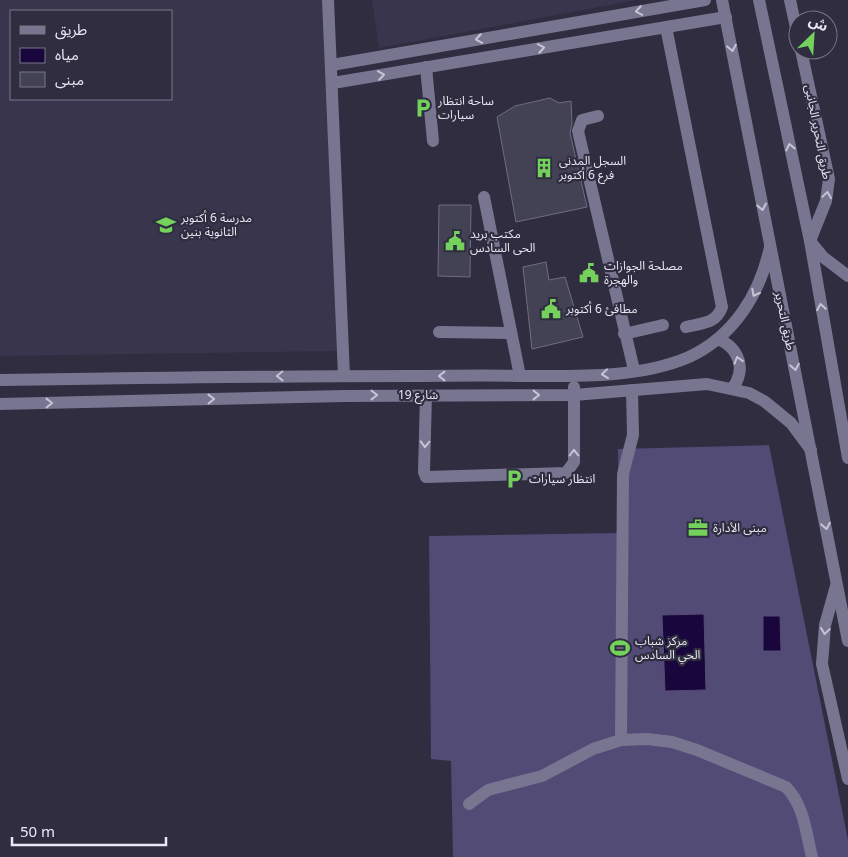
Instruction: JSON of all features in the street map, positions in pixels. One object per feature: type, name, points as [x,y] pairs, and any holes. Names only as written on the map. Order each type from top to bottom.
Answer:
[{"type":"street","points":[[328,0],[344,376]]},
{"type":"street","points":[[332,65],[705,0]]},
{"type":"street","name":"طريق التحرير","points":[[722,0],[848,641]]},
{"type":"street","points":[[759,0],[810,241],[848,458]]},
{"type":"street","points":[[333,83],[726,17]]},
{"type":"street","points":[[666,27],[722,307],[719,316],[713,321],[686,327]]},
{"type":"street","name":"طريق التحرير الجانبى","points":[[803,60],[829,179],[826,201],[810,241]]},
{"type":"street","points":[[426,67],[434,141]]},
{"type":"street","points":[[598,116],[582,120],[578,131],[624,334],[634,370]]},
{"type":"street","points":[[484,197],[520,376]]},
{"type":"street","points":[[810,241],[823,257],[848,276]]},
{"type":"street","name":"شارع 19","points":[[0,380],[344,376],[574,377],[662,366],[689,356],[718,339],[745,310],[757,290],[765,269],[770,247]]},
{"type":"street","points":[[624,334],[663,325]]},
{"type":"street","points":[[439,332],[510,333]]},
{"type":"street","points":[[718,339],[731,347],[739,360],[739,375],[732,389]]},
{"type":"street","points":[[426,395],[424,472],[429,478],[566,473],[572,468],[574,462],[574,377]]},
{"type":"street","name":"شارع 19","points":[[0,404],[426,395],[574,395],[708,384],[749,393],[778,411],[791,422],[811,450]]},
{"type":"street","points":[[621,740],[622,474],[633,435],[632,390]]},
{"type":"street","points":[[837,584],[825,625],[822,664],[848,779]]},
{"type":"street","points":[[469,804],[488,790],[542,776],[593,748],[621,740],[647,739],[672,742],[786,787],[794,795],[800,807],[812,857]]},
{"type":"shaded area","name":"مدرسة 6 أكتوبر الثانوية بنين","points":[[0,0],[323,0],[337,351],[0,356]]},
{"type":"shaded area","points":[[372,0],[637,0],[379,48]]},
{"type":"shaded area","name":"مركز شباب الحي السادس","points":[[769,445],[848,840],[848,857],[453,857],[451,761],[431,759],[429,536],[619,533],[618,449]]},
{"type":"water","points":[[704,614],[706,690],[665,691],[662,615]]},
{"type":"water","points":[[763,616],[780,616],[781,651],[763,651]]},
{"type":"building","name":"السجل المدنى فرع 6 أكتوبر","points":[[550,98],[559,103],[571,101],[572,123],[570,133],[587,207],[516,222],[497,117],[515,106]]},
{"type":"building","name":"مكتب بريد الحى السادس","points":[[439,205],[471,205],[470,277],[438,276]]},
{"type":"building","name":"مطافئ 6 أكتوبر","points":[[546,262],[549,280],[565,277],[583,337],[532,349],[523,267]]},
{"type":"place","name":"ساحة انتظار سيارات","points":[[423,108]]},
{"type":"place","name":"السجل المدنى فرع 6 أكتوبر","points":[[544,168]]},
{"type":"place","name":"مدرسة 6 أكتوبر الثانوية بنين","points":[[166,225]]},
{"type":"place","name":"مكتب بريد الحى السادس","points":[[455,241]]},
{"type":"place","name":"مصلحة الجوازات والهجرة","points":[[589,273]]},
{"type":"place","name":"مطافئ 6 أكتوبر","points":[[551,309]]},
{"type":"place","name":"انتظار سيارات","points":[[514,479]]},
{"type":"place","name":"مبنى الأدارة","points":[[698,528]]},
{"type":"place","name":"مركز شباب الحي السادس","points":[[620,648]]}]
